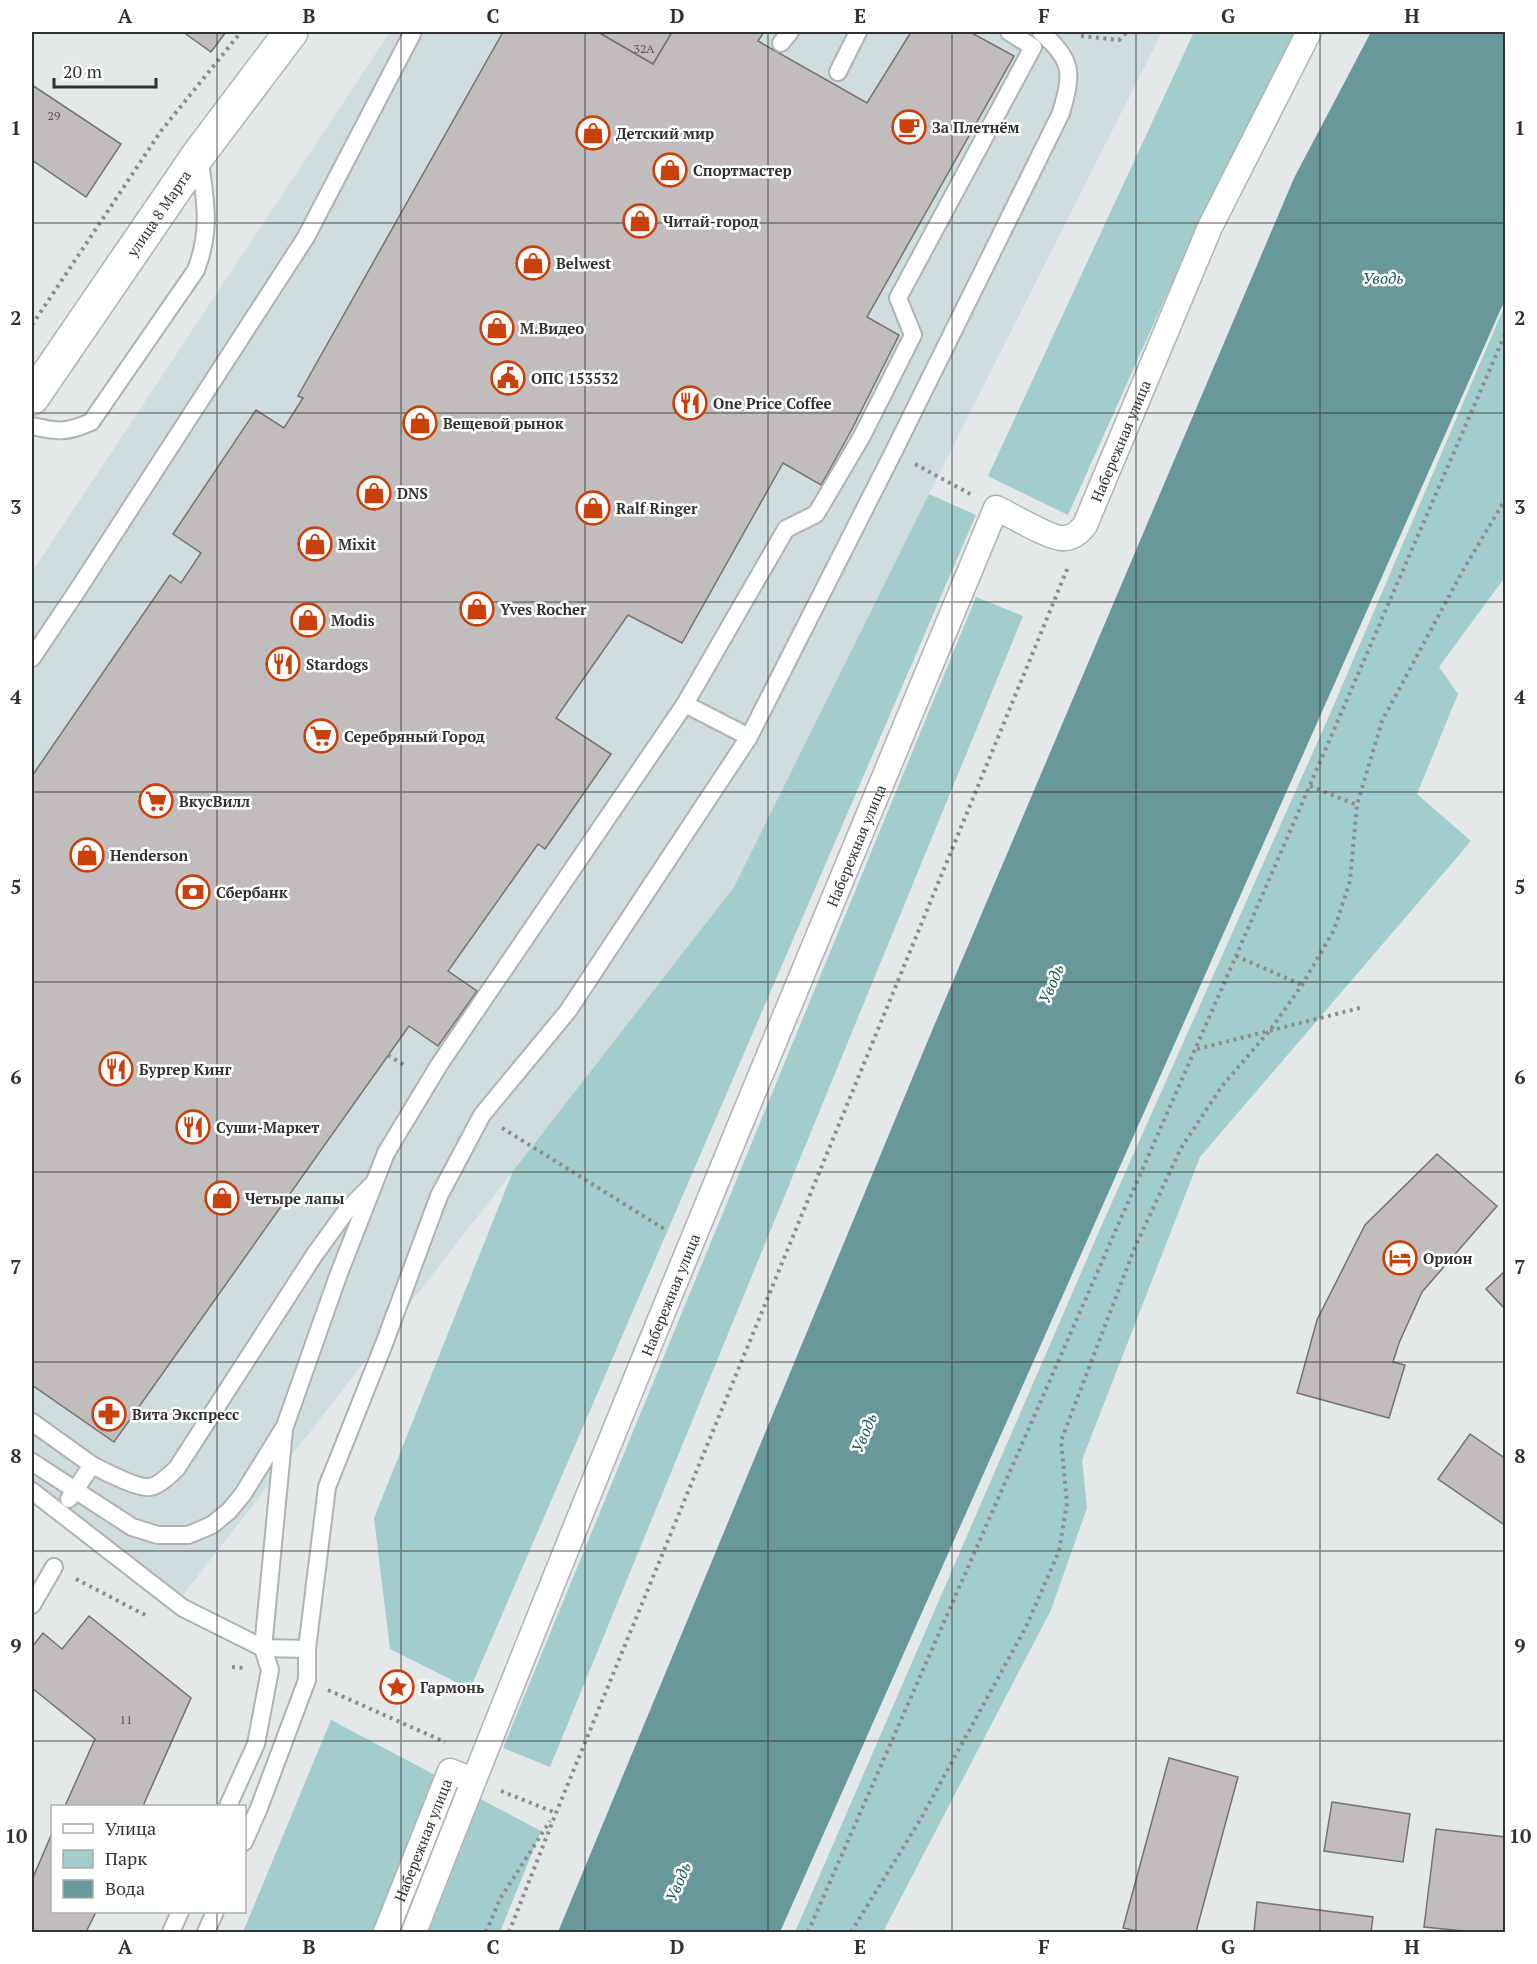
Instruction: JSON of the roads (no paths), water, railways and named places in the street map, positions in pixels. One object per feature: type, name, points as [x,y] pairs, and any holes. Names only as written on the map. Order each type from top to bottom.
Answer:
[{"type":"main road","name":"улица 8 Марта","points":[[32,398],[199,154],[291,32]]},
{"type":"street","name":"Набережная улица","points":[[414,1932],[690,1245],[996,508],[1058,538],[1071,537],[1085,525],[1210,227],[1309,32]]},
{"type":"street","name":"Набережная улица","points":[[386,1932],[450,1771],[478,1770]]},
{"type":"lane","points":[[32,658],[306,237],[413,32]]},
{"type":"lane","points":[[838,72],[858,32]]},
{"type":"lane","points":[[1009,32],[1033,47]]},
{"type":"lane","points":[[32,1462],[132,1527],[158,1535],[188,1535],[212,1525],[229,1511],[243,1494],[285,1426],[338,1276],[386,1153],[430,1081],[685,704],[786,529],[816,514],[861,436],[913,335],[898,298],[1041,32],[1060,50],[1069,75],[1068,91],[1061,113],[893,453],[748,737],[568,1011],[482,1115],[439,1196],[384,1344],[327,1486],[307,1649],[307,1680],[259,1809],[246,1838]]},
{"type":"lane","points":[[32,426],[56,431],[73,430],[91,422],[196,270],[204,250],[207,215],[199,154]]},
{"type":"lane","points":[[685,704],[748,737]]},
{"type":"lane","points":[[32,1422],[92,1465],[134,1484],[149,1487],[164,1480],[177,1468],[315,1254],[347,1210],[376,1180]]},
{"type":"lane","points":[[228,1805],[256,1744],[270,1670],[263,1648],[285,1426]]},
{"type":"lane","points":[[60,1512],[92,1465]]},
{"type":"lane","points":[[32,1491],[183,1608],[263,1648],[307,1649]]},
{"type":"lane","points":[[32,1605],[54,1567]]},
{"type":"lane","points":[[171,1932],[179,1913]]},
{"type":"lane","points":[[206,1932],[214,1913]]},
{"type":"water","name":"Уводь","points":[[1371,32],[1505,32],[1506,298],[780,1932],[558,1932],[931,1033],[1294,178]]},
{"type":"place","name":"За Плетнём","points":[[909,127]]},
{"type":"place","name":"Детский мир","points":[[593,133]]},
{"type":"place","name":"Спортмастер","points":[[670,170]]},
{"type":"place","name":"Читай-город","points":[[640,221]]},
{"type":"place","name":"Belwest","points":[[533,263]]},
{"type":"place","name":"М.Видео","points":[[497,328]]},
{"type":"place","name":"ОПС 153532","points":[[508,378]]},
{"type":"place","name":"One Price Coffee","points":[[690,403]]},
{"type":"place","name":"Вещевой рынок","points":[[420,423]]},
{"type":"place","name":"DNS","points":[[374,493]]},
{"type":"place","name":"Ralf Ringer","points":[[593,508]]},
{"type":"place","name":"Mixit","points":[[315,544]]},
{"type":"place","name":"Yves Rocher","points":[[477,609]]},
{"type":"place","name":"Modis","points":[[308,620]]},
{"type":"place","name":"Stardogs","points":[[283,664]]},
{"type":"place","name":"Серебряный Город","points":[[321,736]]},
{"type":"place","name":"ВкусВилл","points":[[156,801]]},
{"type":"place","name":"Henderson","points":[[87,855]]},
{"type":"place","name":"Сбербанк","points":[[193,892]]},
{"type":"place","name":"Бургер Кинг","points":[[116,1069]]},
{"type":"place","name":"Суши-Маркет","points":[[193,1127]]},
{"type":"place","name":"Четыре лапы","points":[[222,1198]]},
{"type":"place","name":"Орион","points":[[1400,1258]]},
{"type":"place","name":"Вита Экспресс","points":[[109,1414]]},
{"type":"place","name":"Гармонь","points":[[397,1687]]}]
